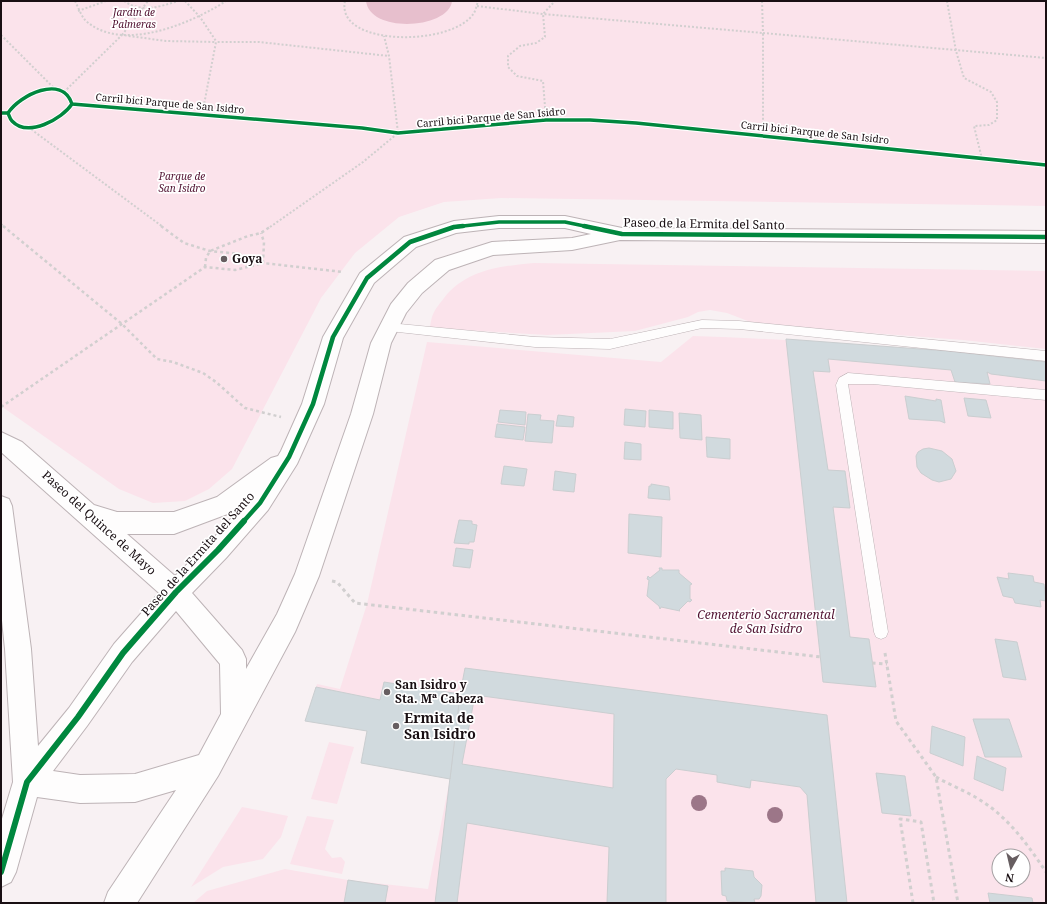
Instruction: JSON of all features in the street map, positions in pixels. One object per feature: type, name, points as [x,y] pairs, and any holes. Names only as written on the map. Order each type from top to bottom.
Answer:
[{"type":"street","name":"Paseo de la Ermita del Santo","points":[[1,872],[28,782],[78,717],[123,653],[176,592],[218,550],[260,503],[289,457],[313,404],[333,337],[367,278],[410,242],[454,227],[499,222],[565,222],[622,234],[1046,238]]},
{"type":"street","name":"Paseo de la Ermita del Santo","points":[[119,903],[208,766],[286,623],[307,576],[362,414],[381,343],[398,309],[415,288],[442,265],[492,249],[572,244],[622,234]]},
{"type":"street","name":"Paseo del Quince de Mayo","points":[[1,441],[14,449],[176,592],[232,659],[234,716]]},
{"type":"street","points":[[88,514],[117,522],[174,523],[225,505],[289,457]]},
{"type":"street","points":[[1,506],[18,648],[28,782],[80,789],[135,788],[208,766]]},
{"type":"lane","points":[[389,327],[512,340],[610,344],[702,324],[710,324],[900,340],[1046,356]]},
{"type":"lane","points":[[882,632],[843,381],[848,378],[873,379],[1046,395]]},
{"type":"path","points":[[75,1],[78,11],[87,23],[102,31],[122,35],[166,41],[259,42],[389,56]]},
{"type":"path","points":[[78,11],[106,1]]},
{"type":"path","points":[[124,1],[127,4],[142,9],[164,6],[178,1]]},
{"type":"path","points":[[64,92],[122,35],[148,1]]},
{"type":"path","points":[[185,1],[200,17],[216,42],[202,115]]},
{"type":"path","points":[[122,35],[152,32],[178,26],[200,17],[219,7],[226,1]]},
{"type":"path","points":[[344,1],[346,14],[354,24],[367,31],[384,36],[411,38],[424,37],[443,32],[459,25],[471,16],[477,6],[478,1]]},
{"type":"path","points":[[542,14],[555,1]]},
{"type":"path","points":[[762,1],[766,136]]},
{"type":"path","points":[[947,1],[956,51],[964,78],[991,92],[997,102],[997,120],[989,125],[974,126],[982,159]]},
{"type":"path","points":[[477,6],[542,14],[1046,58]]},
{"type":"path","points":[[542,14],[545,25],[545,37],[536,43],[520,46],[508,56],[508,67],[517,76],[543,81],[543,120]]},
{"type":"path","points":[[1,35],[56,90]]},
{"type":"path","points":[[205,266],[206,258],[210,251],[248,236],[261,233],[363,162],[398,133],[389,56],[384,36]]},
{"type":"path","points":[[47,90],[64,92],[71,98]]},
{"type":"path","points":[[26,126],[38,126]]},
{"type":"path","points":[[26,126],[184,243],[210,251],[240,254],[263,262],[341,272],[367,278]]},
{"type":"path","points":[[974,158],[989,160]]},
{"type":"path","points":[[1,224],[122,324],[157,359],[173,362],[203,373],[216,382],[245,408]]},
{"type":"path","points":[[261,233],[264,250],[263,262]]},
{"type":"path","points":[[1,407],[205,266],[235,270],[263,262]]},
{"type":"path","points":[[307,576],[337,582],[355,603],[821,657]]},
{"type":"path","points":[[882,632],[896,721],[936,777],[958,903]]},
{"type":"path","points":[[872,663],[887,664]]},
{"type":"path","points":[[936,777],[986,803],[1008,823],[1031,848],[1046,872]]},
{"type":"path","points":[[913,903],[900,819],[921,822],[934,903]]},
{"type":"green space","name":"Parque de San Isidro","points":[[1,1],[1046,1],[1046,206],[501,198],[444,202],[399,217],[355,253],[321,298],[232,469],[209,489],[185,501],[153,503],[119,489],[1,406]]},
{"type":"green space","points":[[534,263],[1046,271],[1046,349],[963,340],[753,323],[727,313],[710,310],[698,312],[688,317],[635,331],[547,335],[430,328],[436,309],[444,298],[463,281],[484,271]]},
{"type":"green space","name":"Cementerio Sacramental de San Isidro","points":[[693,336],[870,345],[1046,362],[1046,903],[193,903],[207,891],[285,869],[348,880],[428,889],[450,779],[460,694],[385,682],[380,700],[316,687],[317,684],[340,689],[367,604],[427,342],[661,362]]},
{"type":"green space","points":[[329,742],[354,747],[337,804],[311,799]]},
{"type":"green space","points":[[242,807],[288,816],[281,837],[263,859],[223,867],[191,887]]},
{"type":"green space","points":[[307,816],[334,820],[325,849],[332,858],[341,857],[345,862],[342,874],[290,864]]},
{"type":"shaded area","points":[[366,1],[452,1],[448,10],[438,17],[425,22],[409,24],[394,23],[381,19],[371,12]]},
{"type":"building","points":[[786,339],[947,351],[1046,362],[1046,381],[991,374],[987,372],[990,384],[955,382],[951,370],[828,359],[830,372],[813,371],[828,470],[845,471],[850,508],[833,507],[850,637],[869,639],[876,687],[823,682]]},
{"type":"building","points":[[905,396],[936,401],[936,399],[941,400],[945,423],[940,421],[909,419]]},
{"type":"building","points":[[964,398],[986,400],[991,418],[968,416]]},
{"type":"building","points":[[625,409],[646,411],[645,427],[624,425]]},
{"type":"building","points":[[500,410],[526,412],[525,425],[498,422]]},
{"type":"building","points":[[649,410],[673,412],[673,429],[649,427]]},
{"type":"building","points":[[679,413],[701,415],[702,440],[680,438]]},
{"type":"building","points":[[528,414],[541,415],[540,420],[554,421],[552,443],[525,441]]},
{"type":"building","points":[[558,415],[574,417],[573,427],[556,426]]},
{"type":"building","points":[[497,424],[525,427],[523,440],[495,437]]},
{"type":"building","points":[[706,437],[730,439],[730,459],[707,457]]},
{"type":"building","points":[[625,442],[641,444],[641,460],[624,459]]},
{"type":"building","points":[[929,448],[942,451],[952,459],[956,471],[951,479],[939,482],[932,480],[921,473],[917,467],[916,456],[918,452]]},
{"type":"building","points":[[504,466],[527,469],[524,486],[501,484]]},
{"type":"building","points":[[555,471],[576,474],[574,492],[553,490]]},
{"type":"building","points":[[651,484],[669,487],[670,500],[648,498],[649,486],[651,486]]},
{"type":"building","points":[[629,514],[662,517],[661,557],[628,553]]},
{"type":"building","points":[[459,520],[472,521],[472,524],[477,525],[474,542],[469,542],[469,544],[454,543]]},
{"type":"building","points":[[456,548],[473,550],[470,568],[453,566]]},
{"type":"building","points":[[659,568],[662,568],[662,570],[679,570],[679,573],[692,584],[690,585],[690,599],[692,600],[690,602],[688,601],[679,610],[680,611],[661,607],[660,609],[659,606],[647,596],[648,576],[650,578],[660,570]]},
{"type":"building","points":[[1008,573],[1033,576],[1034,582],[1044,584],[1046,601],[1040,600],[1041,607],[1015,603],[1013,598],[1003,596],[997,577],[1009,579]]},
{"type":"building","points":[[995,639],[1017,642],[1026,680],[1003,677]]},
{"type":"building","points":[[465,668],[827,715],[847,903],[816,903],[807,795],[800,787],[751,780],[750,788],[717,782],[717,775],[676,769],[666,779],[666,903],[607,903],[609,847],[467,823],[457,903],[435,903],[460,694]],"holes":[[[475,695],[614,714],[613,788],[462,764]]]},
{"type":"building","name":"Ermita de San Isidro","points":[[384,682],[460,694],[450,779],[361,763],[367,731],[305,721],[316,687],[380,700]]},
{"type":"building","points":[[973,719],[1009,719],[1022,757],[985,757]]},
{"type":"building","points":[[932,726],[965,737],[963,766],[930,753]]},
{"type":"building","points":[[977,756],[1006,768],[1003,791],[974,779]]},
{"type":"building","points":[[876,773],[905,776],[911,816],[882,813]]},
{"type":"building","points":[[725,868],[753,871],[754,877],[762,885],[761,896],[759,899],[754,899],[755,903],[727,901],[726,896],[722,895],[721,871],[725,871]]},
{"type":"building","points":[[348,880],[388,886],[385,903],[344,903]]},
{"type":"building","points":[[988,893],[1032,898],[1033,903],[990,903]]},
{"type":"cycle path","name":"Carril bici Parque de San Isidro","points":[[1,113],[8,113],[13,105],[32,93],[54,89],[63,91],[69,96],[72,104],[362,128],[398,133],[546,120],[590,120],[636,123],[1046,165]]},
{"type":"cycle path","points":[[8,113],[12,121],[19,126],[39,126],[60,118],[72,104]]},
{"type":"cycle path","points":[[1,872],[27,782],[78,717],[123,653],[176,592],[218,550],[260,503],[289,457],[313,404],[333,337],[367,278],[410,242],[454,227],[499,222],[565,222],[622,234],[1046,237]]},
{"type":"place","name":"Goya","points":[[224,259]]},
{"type":"place","name":"San Isidro y Sta. Mª Cabeza","points":[[387,692]]},
{"type":"place","name":"Ermita de San Isidro","points":[[396,726]]},
{"type":"park label","name":"Jardín de Palmeras","points":[[134,18]]}]
